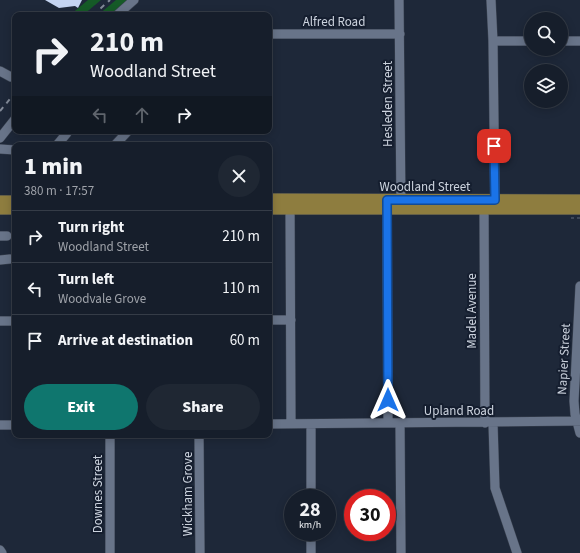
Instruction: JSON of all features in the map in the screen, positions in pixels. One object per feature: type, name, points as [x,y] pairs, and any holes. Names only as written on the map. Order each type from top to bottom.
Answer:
[{"type":"main road","name":"Woodland Street","points":[[272,200],[290,204],[490,204],[580,200]]},
{"type":"main road","points":[[0,201],[12,201]]},
{"type":"main road","name":"Woodland Street","points":[[272,208],[290,204]]},
{"type":"main road","name":"Woodland Street","points":[[490,204],[580,209]]},
{"type":"main road","points":[[0,209],[12,209]]},
{"type":"street","points":[[120,12],[134,0]]},
{"type":"street","name":"Hesleden Street","points":[[400,0],[401,204]]},
{"type":"street","name":"Madel Avenue","points":[[492,0],[493,42],[490,204],[489,423],[493,482],[517,553]]},
{"type":"street","name":"Alfred Road","points":[[272,34],[400,34]]},
{"type":"street","points":[[568,41],[580,41]]},
{"type":"street","points":[[493,42],[524,42]]},
{"type":"street","points":[[0,71],[11,77]]},
{"type":"street","points":[[0,138],[12,123]]},
{"type":"street","points":[[60,142],[66,134]]},
{"type":"street","points":[[118,142],[125,134]]},
{"type":"street","points":[[0,149],[12,150]]},
{"type":"street","points":[[290,204],[291,424]]},
{"type":"street","points":[[387,204],[388,423]]},
{"type":"street","points":[[0,260],[10,260]]},
{"type":"street","name":"Napier Street","points":[[580,286],[574,401],[580,433]]},
{"type":"street","points":[[272,320],[291,320]]},
{"type":"street","points":[[0,321],[12,321]]},
{"type":"street","name":"Upland Road","points":[[272,424],[578,422]]},
{"type":"street","points":[[400,423],[401,553]]},
{"type":"street","points":[[311,424],[311,489]]},
{"type":"street","points":[[0,425],[12,425]]},
{"type":"street","name":"Downes Street","points":[[110,438],[110,553]]},
{"type":"street","name":"Wickham Grove","points":[[199,438],[200,553]]},
{"type":"street","points":[[311,541],[311,553]]},
{"type":"green space","points":[[88,0],[101,0],[87,12],[74,12]]},
{"type":"green space","points":[[116,0],[128,0],[114,12],[102,12]]},
{"type":"building","points":[[45,0],[82,0],[78,8],[75,6],[59,8]]},
{"type":"railway","points":[[96,12],[110,0]]},
{"type":"railway","points":[[0,111],[12,97]]},
{"type":"route","points":[[388,400],[387,200],[495,200],[494,146]]}]
